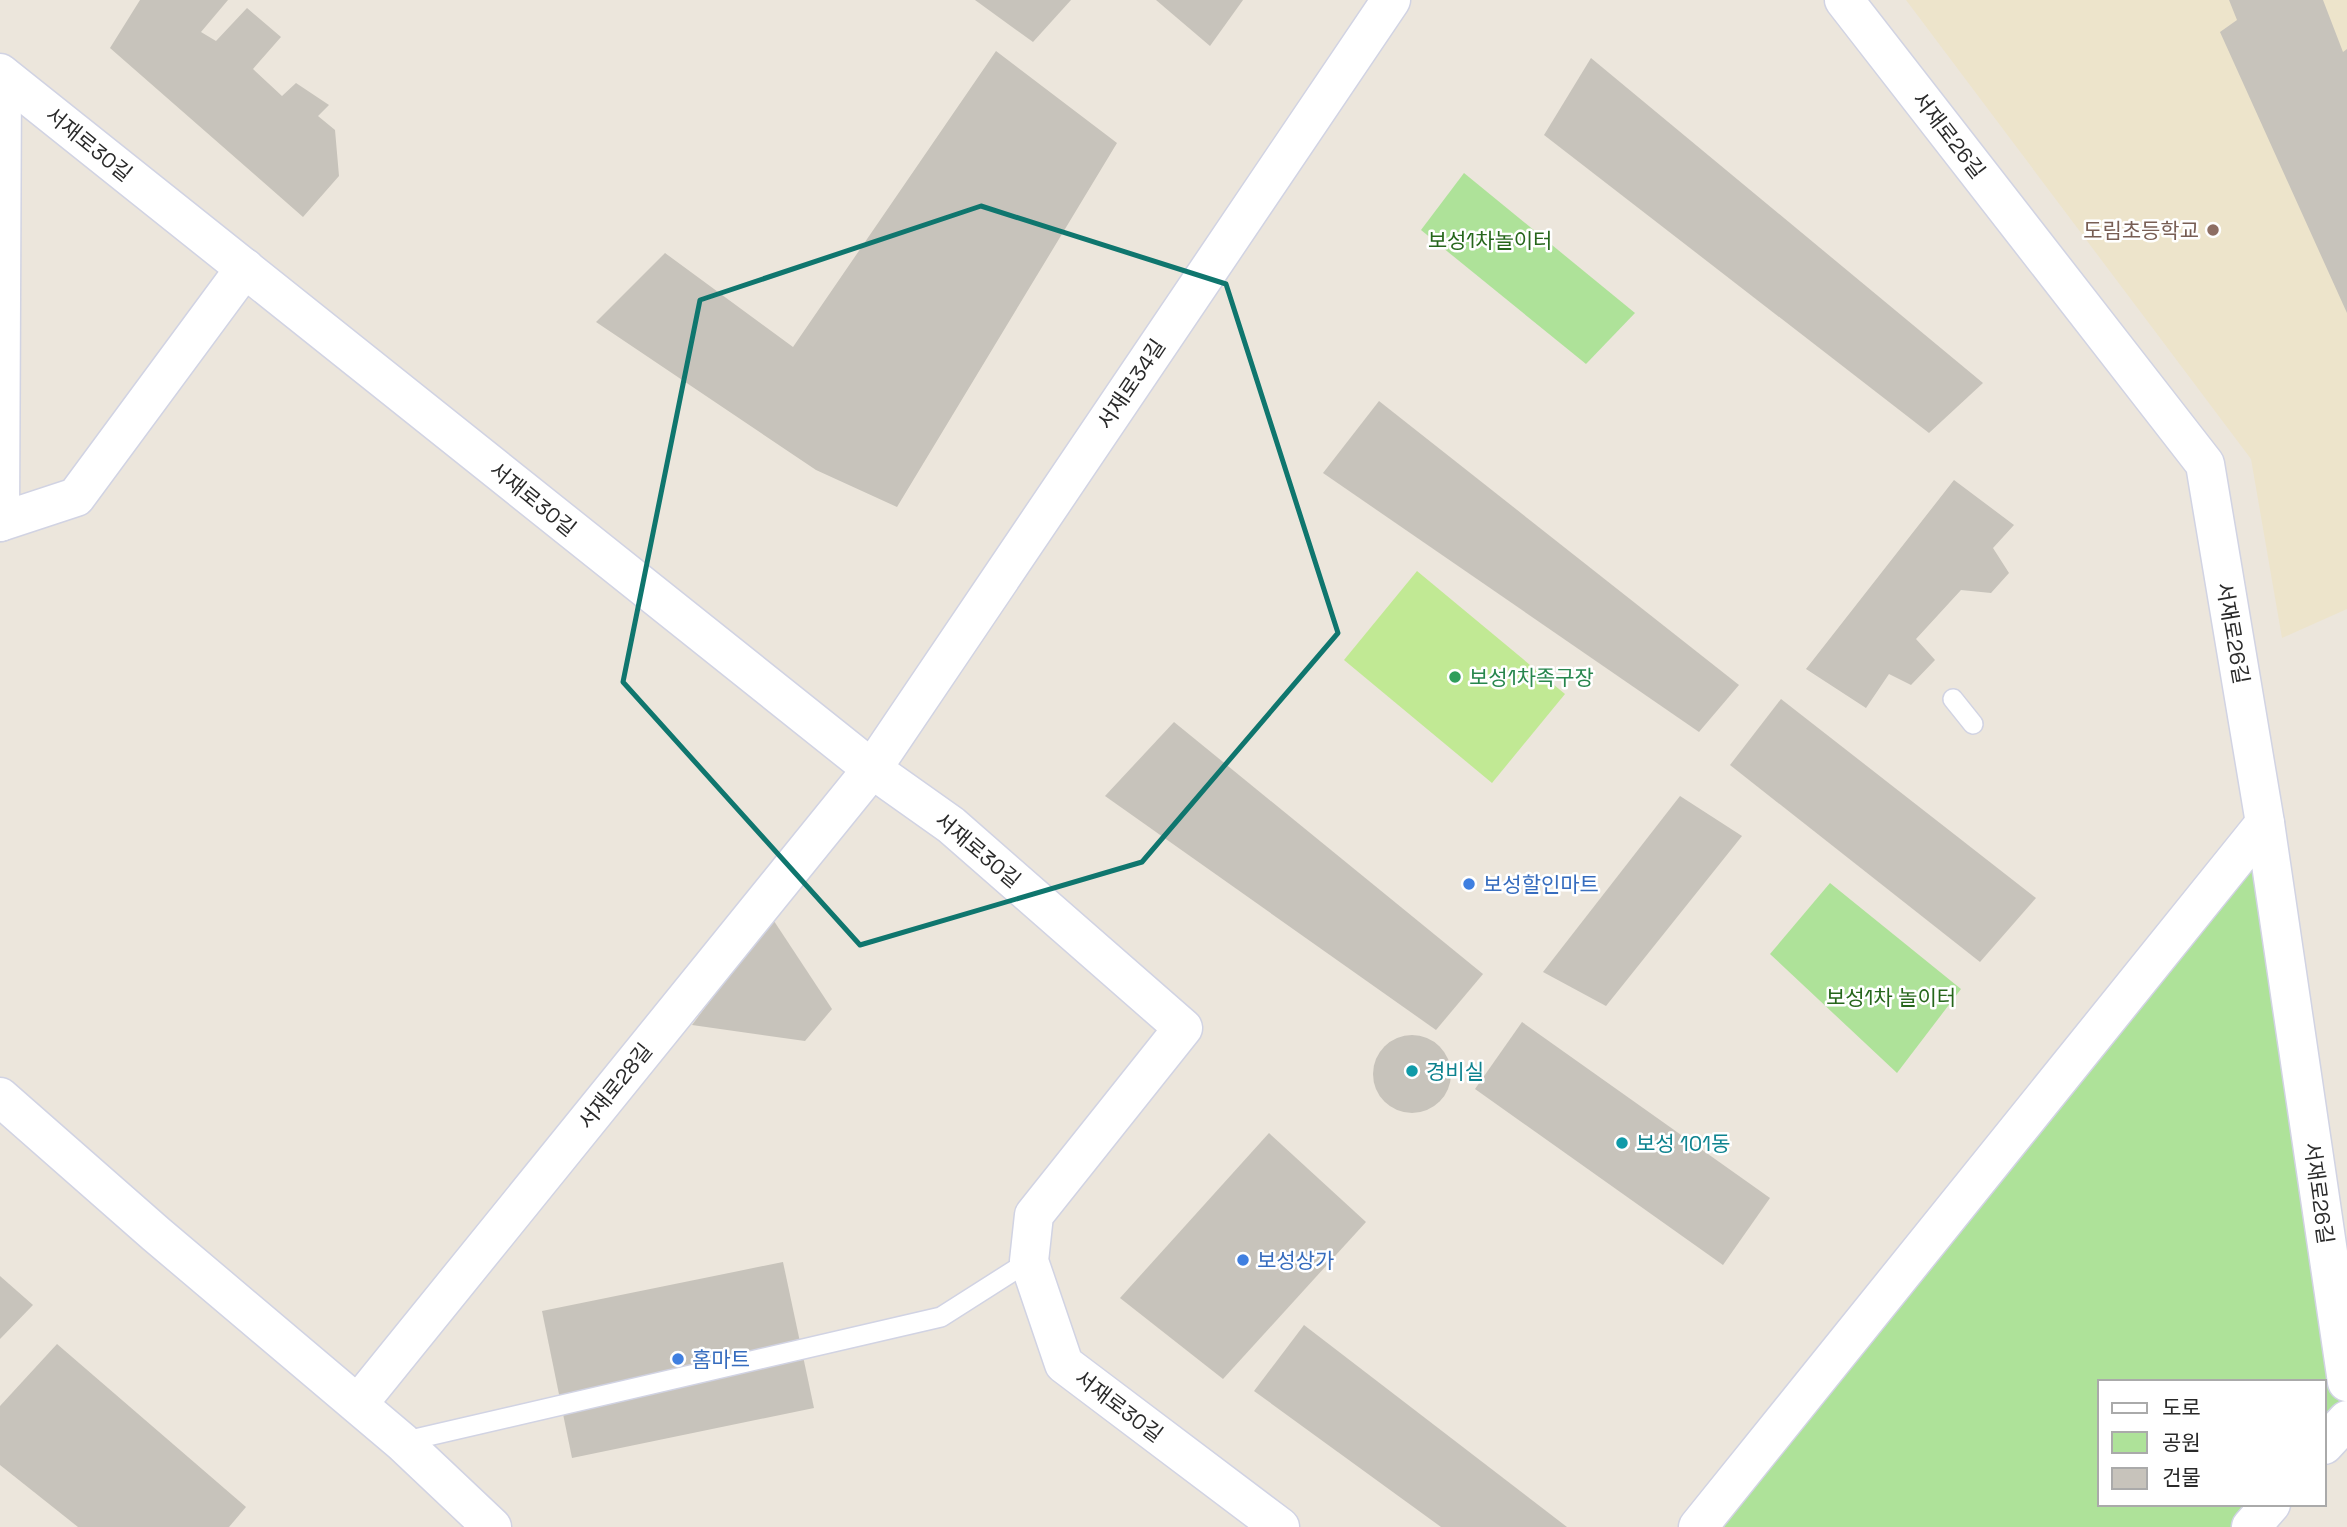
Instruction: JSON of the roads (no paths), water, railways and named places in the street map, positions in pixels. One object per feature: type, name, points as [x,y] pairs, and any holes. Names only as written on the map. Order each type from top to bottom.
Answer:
[{"type":"street","name":"서재로34길","points":[[872,769],[1391,0]]},
{"type":"street","name":"서재로26길","points":[[1844,0],[2204,464],[2265,823],[2347,1382]]},
{"type":"street","name":"서재로30길","points":[[1,74],[872,769],[951,825],[1183,1027],[1034,1215],[1030,1261],[1064,1364],[1280,1527]]},
{"type":"street","points":[[1,74],[0,522],[76,497],[245,268]]},
{"type":"street","name":"서재로28길","points":[[358,1404],[872,769]]},
{"type":"street","points":[[1698,1527],[2265,823]]},
{"type":"street","points":[[0,1097],[156,1234],[358,1404],[492,1527]]},
{"type":"street","points":[[2326,1443],[2347,1420]]},
{"type":"street","points":[[2251,1527],[2269,1506]]},
{"type":"lane","points":[[1953,699],[1973,724]]},
{"type":"lane","points":[[402,1443],[941,1317],[1030,1261]]},
{"type":"place","name":"도림초등학교","points":[[2213,230]]},
{"type":"place","name":"보성1차족구장","points":[[1455,677]]},
{"type":"place","name":"보성할인마트","points":[[1469,884]]},
{"type":"place","name":"경비실","points":[[1412,1071]]},
{"type":"place","name":"보성 101동","points":[[1622,1143]]},
{"type":"place","name":"보성상가","points":[[1243,1260]]},
{"type":"place","name":"홈마트","points":[[678,1359]]},
{"type":"park label","name":"보성1차놀이터","points":[[1490,240]]},
{"type":"park label","name":"보성1차 놀이터","points":[[1891,997]]}]
